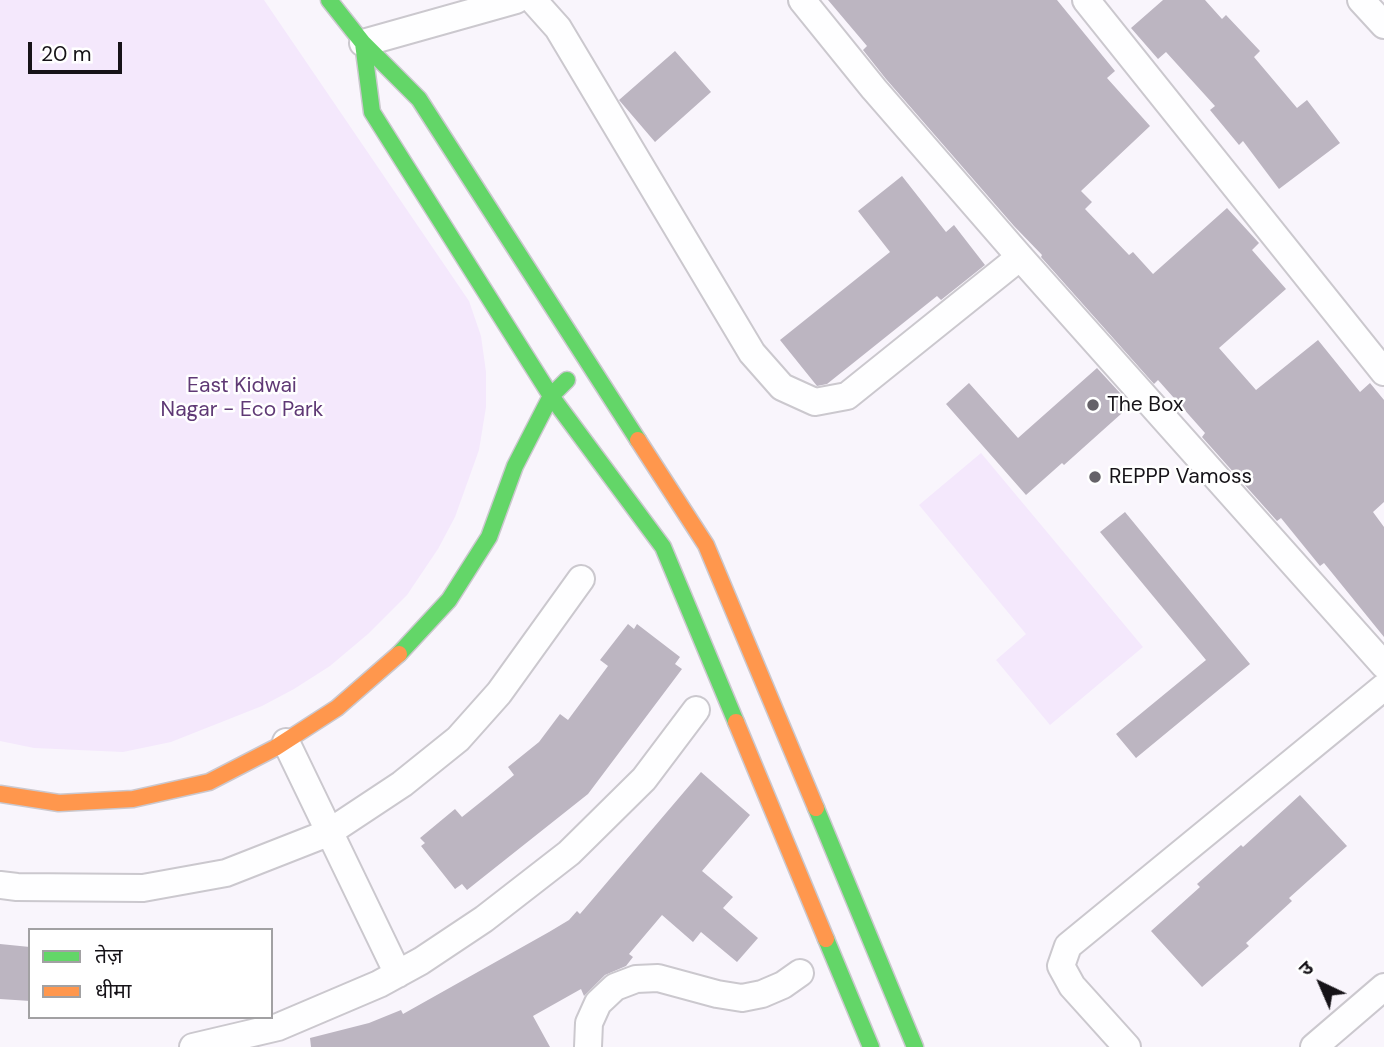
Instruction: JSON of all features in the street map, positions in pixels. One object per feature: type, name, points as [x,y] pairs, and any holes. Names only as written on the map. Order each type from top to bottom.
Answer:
[{"type":"street","points":[[329,0],[363,43],[419,100],[706,545],[915,1047]]},
{"type":"street","points":[[363,43],[516,0]]},
{"type":"street","points":[[533,0],[558,27],[752,353],[782,387],[815,402],[847,396],[1020,257]]},
{"type":"street","points":[[802,0],[874,89],[1020,257],[1384,665]]},
{"type":"street","points":[[1086,0],[1384,372]]},
{"type":"street","points":[[1361,0],[1384,25]]},
{"type":"street","points":[[363,43],[372,112],[551,396],[663,547],[871,1047]]},
{"type":"street","points":[[0,794],[59,803],[133,799],[209,782],[286,742],[337,708],[396,658],[449,600],[489,537],[515,466],[551,396],[587,359]]},
{"type":"street","points":[[0,885],[143,888],[226,873],[328,833],[402,784],[457,739],[499,693],[581,579]]},
{"type":"street","points":[[1127,1047],[1072,986],[1060,966],[1068,946],[1384,687]]},
{"type":"street","points":[[193,1047],[278,1027],[340,1002],[398,974],[484,919],[569,853],[644,779],[696,709]]},
{"type":"street","points":[[286,742],[398,974]]},
{"type":"street","points":[[588,1047],[589,1023],[598,1003],[615,987],[636,979],[658,978],[717,995],[742,998],[762,994],[783,985],[800,973]]},
{"type":"street","points":[[1314,1047],[1384,987]]},
{"type":"green space","name":"East Kidwai Nagar - Eco Park","points":[[0,0],[264,0],[469,301],[481,336],[486,372],[486,407],[479,450],[455,517],[438,549],[407,595],[368,634],[330,666],[294,689],[262,706],[171,742],[123,752],[34,748],[0,741]]},
{"type":"green space","points":[[981,453],[1143,647],[1050,725],[996,660],[1026,634],[919,505]]},
{"type":"building","points":[[828,0],[1057,0],[1115,71],[1107,78],[1150,126],[1081,191],[1092,202],[1085,209],[1129,255],[1133,252],[1153,274],[1227,208],[1259,243],[1252,250],[1286,289],[1219,348],[1256,390],[1318,340],[1360,392],[1370,383],[1384,400],[1384,502],[1373,512],[1384,527],[1384,637],[1324,563],[1320,566],[1281,518],[1277,521],[1202,437],[1205,433],[1158,380],[1154,384],[1041,257],[886,79],[863,50],[867,46]]},
{"type":"building","points":[[1163,0],[1205,0],[1222,19],[1226,15],[1260,51],[1254,57],[1297,108],[1307,100],[1340,143],[1279,189],[1243,141],[1239,145],[1210,110],[1215,106],[1166,52],[1158,59],[1131,28]]},
{"type":"building","points":[[675,51],[711,92],[655,142],[619,100]]},
{"type":"building","points":[[902,176],[946,232],[954,225],[985,265],[941,300],[937,296],[827,384],[817,386],[780,340],[890,252],[858,211]]},
{"type":"building","points":[[1097,368],[1131,405],[1026,495],[946,404],[969,383],[1018,438]]},
{"type":"building","points":[[1125,512],[1250,664],[1136,758],[1116,734],[1206,660],[1100,532]]},
{"type":"building","points":[[628,624],[634,629],[637,624],[680,657],[675,664],[682,669],[588,794],[467,890],[462,884],[455,889],[421,846],[425,843],[420,838],[455,809],[462,817],[514,775],[508,767],[539,742],[560,714],[568,720],[608,666],[600,660]]},
{"type":"building","points":[[701,772],[750,815],[702,871],[733,897],[723,908],[758,938],[737,962],[701,932],[693,942],[662,915],[629,954],[633,957],[626,966],[605,975],[584,996],[581,989],[533,1016],[550,1047],[311,1047],[310,1038],[369,1023],[401,1010],[403,1014],[549,932],[569,920],[577,911],[580,914]]},
{"type":"building","points":[[1300,795],[1347,846],[1289,898],[1292,901],[1246,943],[1249,946],[1202,987],[1151,931],[1200,887],[1197,884]]},
{"type":"building","points":[[0,944],[28,947],[28,1001],[0,999]]},
{"type":"traffic: fast","points":[[329,0],[363,43],[419,99],[638,440]]},
{"type":"traffic: fast","points":[[363,43],[372,112],[551,396],[663,547],[736,722]]},
{"type":"traffic: fast","points":[[399,654],[449,600],[489,537],[515,466],[551,396],[567,380]]},
{"type":"traffic: fast","points":[[816,808],[915,1047]]},
{"type":"traffic: fast","points":[[826,939],[871,1047]]},
{"type":"traffic: slow","points":[[638,440],[706,545],[816,808]]},
{"type":"traffic: slow","points":[[0,794],[59,803],[133,799],[209,782],[275,748],[337,708],[399,654]]},
{"type":"traffic: slow","points":[[736,722],[826,939]]},
{"type":"place","name":"The Box","points":[[1093,405]]},
{"type":"place","name":"REPPP Vamoss","points":[[1095,477]]}]
